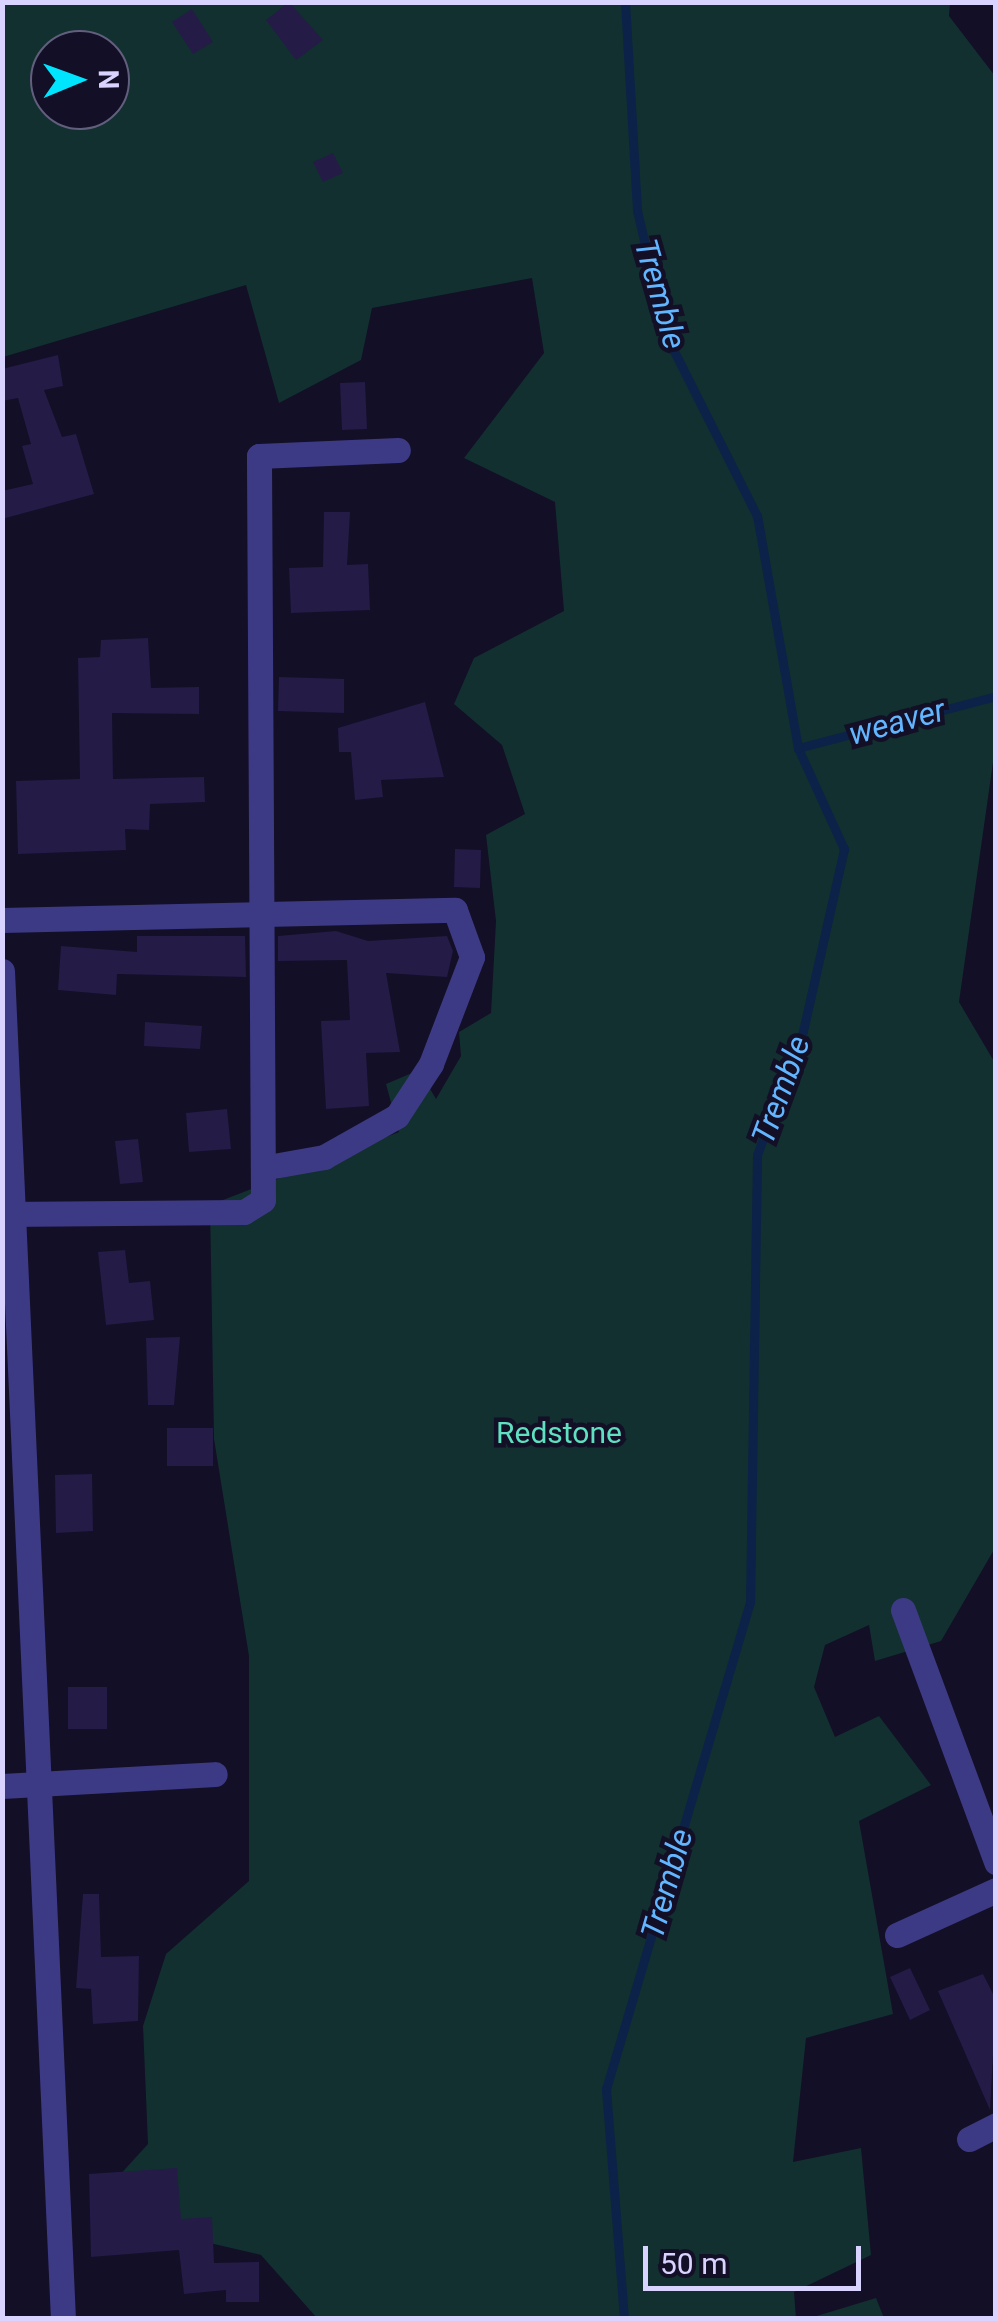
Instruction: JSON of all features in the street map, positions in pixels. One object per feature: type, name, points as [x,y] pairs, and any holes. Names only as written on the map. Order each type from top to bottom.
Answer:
[{"type":"street","points":[[11,1214],[244,1212],[263,1200],[268,1167],[258,912],[259,456],[398,450]]},
{"type":"street","points":[[2,920],[454,910],[472,956],[431,1064],[397,1116],[324,1156],[268,1167]]},
{"type":"street","points":[[2,971],[63,2318]]},
{"type":"street","points":[[903,1610],[996,1862]]},
{"type":"street","points":[[2,1786],[215,1774]]},
{"type":"street","points":[[898,1935],[996,1890]]},
{"type":"street","points":[[968,2140],[996,2125]]},
{"type":"green space","name":"Redstone","points":[[2,3],[950,3],[949,16],[995,76],[996,741],[959,1002],[995,1063],[995,1548],[941,1641],[875,1661],[869,1625],[825,1645],[814,1687],[835,1737],[879,1716],[931,1785],[859,1821],[893,2014],[806,2038],[793,2162],[861,2148],[871,2255],[794,2292],[796,2318],[317,2318],[261,2255],[128,2224],[106,2190],[148,2144],[143,2026],[166,1954],[249,1881],[249,1656],[214,1439],[210,1205],[399,1132],[386,1084],[419,1070],[436,1099],[461,1056],[459,1032],[491,1013],[496,921],[486,835],[525,814],[502,745],[454,704],[474,658],[564,611],[555,502],[464,458],[544,353],[532,278],[372,308],[361,360],[279,403],[246,285],[3,357]]},
{"type":"green space","points":[[876,2298],[884,2318],[810,2318]]},
{"type":"building","points":[[289,2],[323,40],[296,60],[266,20]]},
{"type":"building","points":[[192,9],[213,42],[193,54],[172,22]]},
{"type":"building","points":[[333,153],[343,173],[323,182],[313,162]]},
{"type":"building","points":[[58,355],[63,386],[44,390],[62,437],[76,434],[94,494],[2,519],[2,491],[33,484],[22,446],[31,444],[18,398],[2,401],[2,369]]},
{"type":"building","points":[[365,382],[367,429],[342,430],[340,383]]},
{"type":"building","points":[[324,512],[350,512],[347,565],[368,564],[370,610],[291,613],[289,568],[323,567]]},
{"type":"building","points":[[148,638],[151,688],[199,687],[199,714],[112,713],[113,779],[204,777],[205,802],[150,804],[149,830],[125,829],[126,850],[18,854],[16,781],[80,779],[78,658],[100,657],[101,640]]},
{"type":"building","points":[[279,677],[344,679],[344,713],[278,711]]},
{"type":"building","points":[[425,702],[444,777],[381,780],[383,797],[355,800],[351,752],[339,752],[338,728]]},
{"type":"building","points":[[455,849],[481,850],[480,888],[454,887]]},
{"type":"building","points":[[336,931],[368,941],[447,936],[453,951],[447,977],[386,973],[400,1052],[366,1053],[369,1106],[326,1109],[321,1021],[350,1020],[347,960],[278,961],[278,936]]},
{"type":"building","points":[[137,936],[245,936],[246,977],[117,974],[116,995],[58,990],[61,946],[137,952]]},
{"type":"building","points":[[145,1022],[202,1026],[200,1049],[144,1046]]},
{"type":"building","points":[[227,1109],[231,1149],[189,1152],[186,1113]]},
{"type":"building","points":[[138,1139],[143,1182],[120,1184],[115,1141]]},
{"type":"building","points":[[125,1250],[129,1283],[150,1281],[154,1320],[106,1325],[98,1252]]},
{"type":"building","points":[[180,1337],[174,1405],[148,1405],[146,1338]]},
{"type":"building","points":[[167,1428],[213,1428],[213,1466],[167,1466]]},
{"type":"building","points":[[92,1474],[93,1531],[56,1533],[55,1475]]},
{"type":"building","points":[[68,1687],[107,1687],[107,1729],[68,1729]]},
{"type":"building","points":[[83,1894],[99,1894],[101,1957],[139,1956],[138,2021],[93,2024],[91,1989],[76,1988]]},
{"type":"building","points":[[910,1968],[930,2010],[910,2020],[890,1977]]},
{"type":"building","points":[[983,1974],[996,2000],[990,2110],[938,1991]]},
{"type":"building","points":[[177,2168],[181,2219],[212,2217],[214,2263],[259,2262],[259,2302],[226,2302],[226,2290],[184,2294],[179,2250],[91,2257],[89,2174]]},
{"type":"waterway","name":"Tremble","points":[[624,2318],[606,2089],[750,1602],[757,1155],[803,1031],[844,849],[798,748],[757,516],[666,335],[637,210],[625,2]]},
{"type":"waterway","name":"weaver","points":[[798,748],[996,696]]}]
